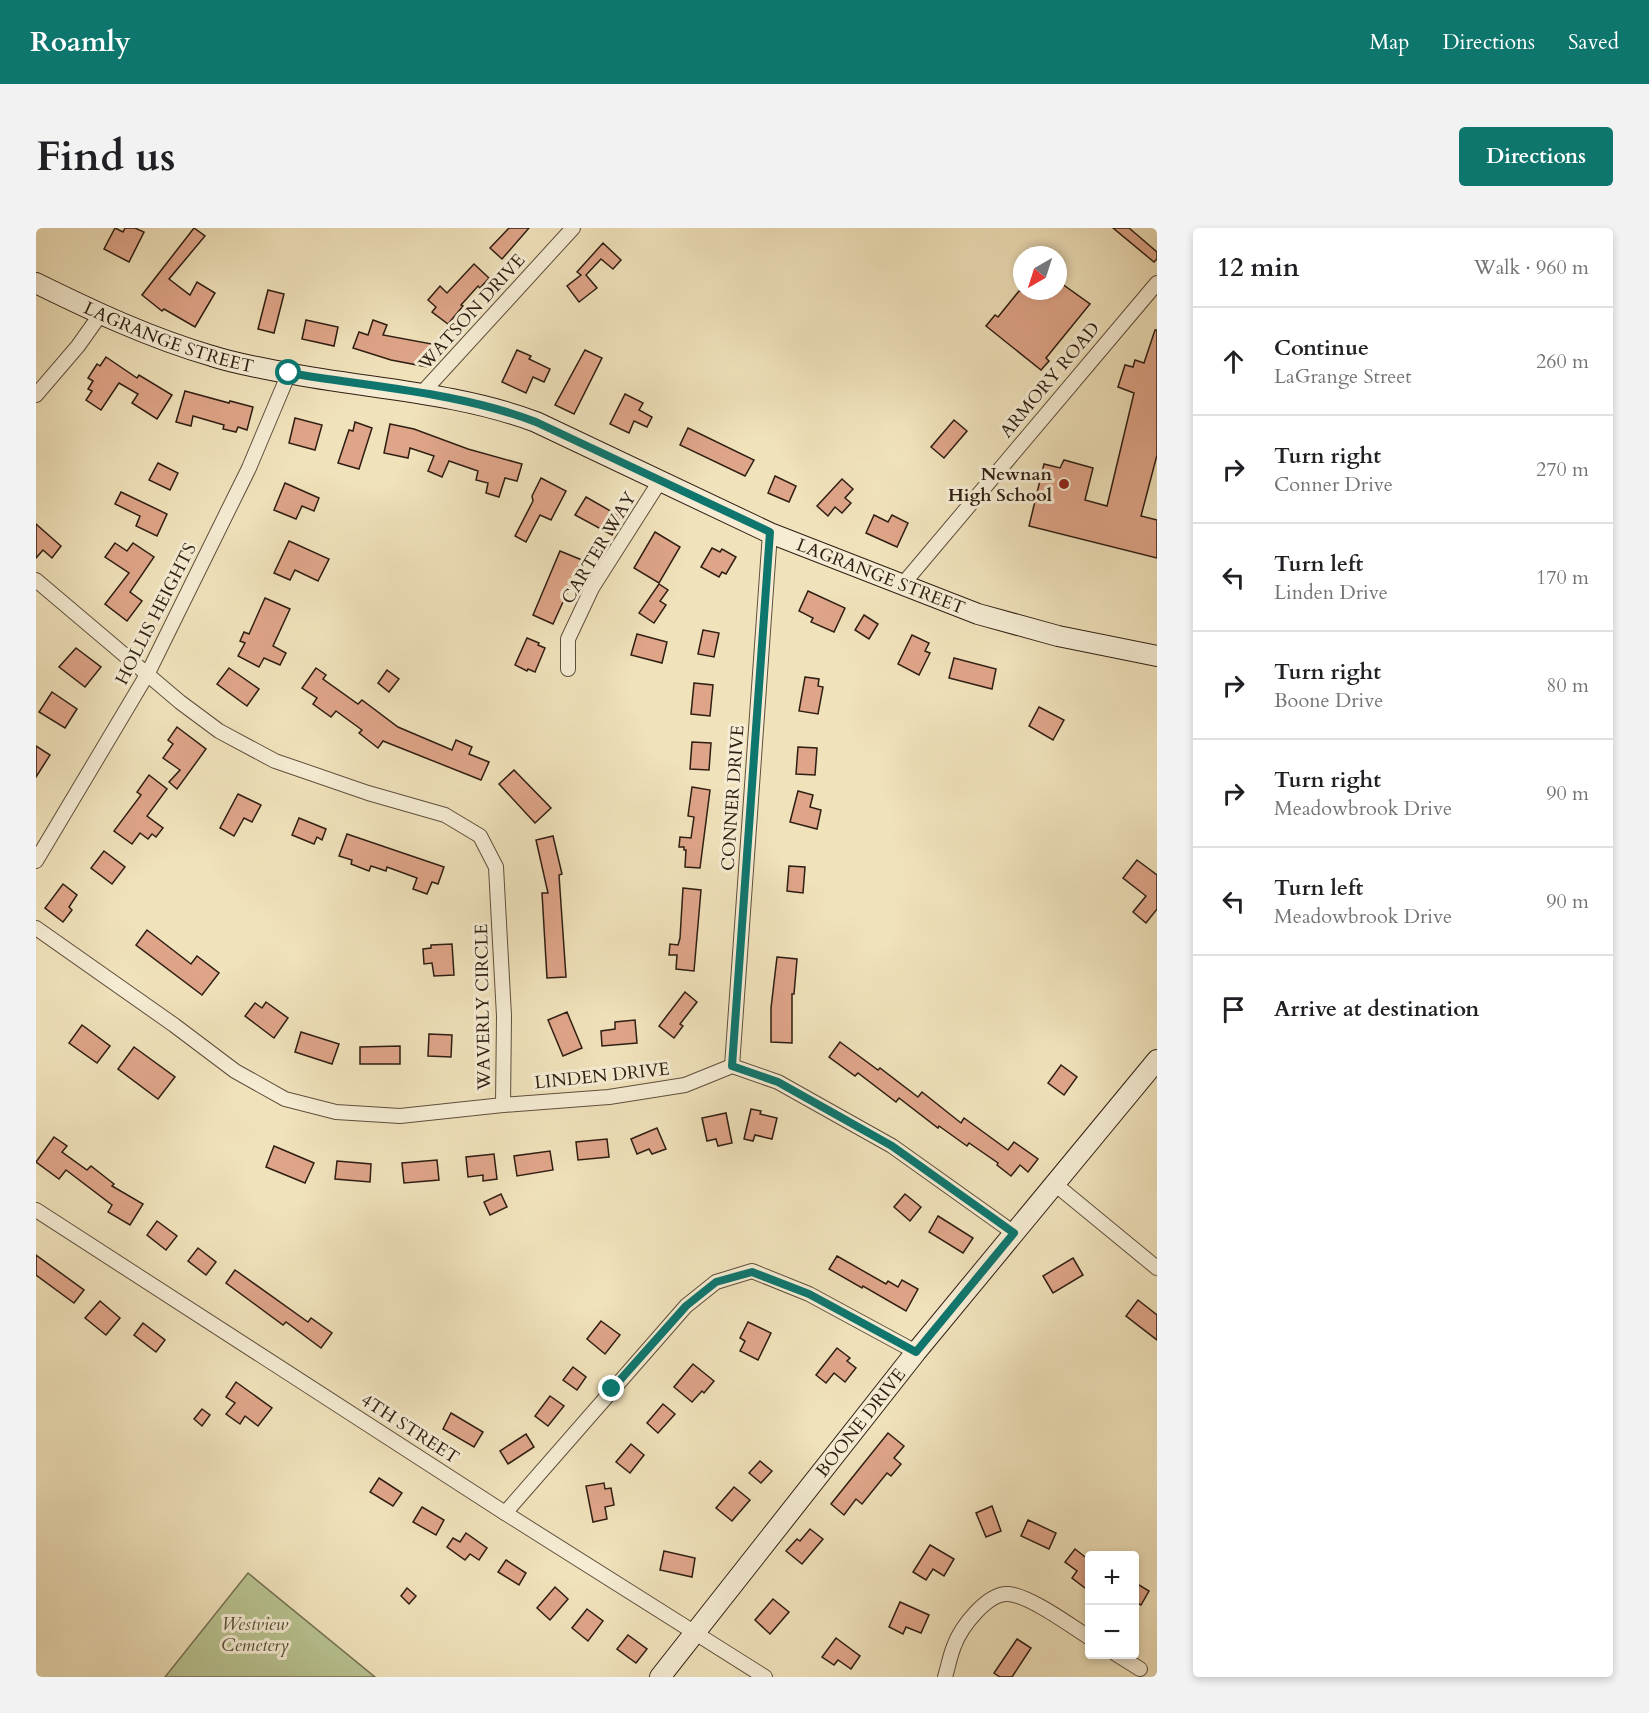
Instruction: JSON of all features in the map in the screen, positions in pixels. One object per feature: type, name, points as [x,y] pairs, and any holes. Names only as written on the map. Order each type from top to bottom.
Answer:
[{"type":"street","name":"WATSON DRIVE","points":[[422,393],[573,228]]},
{"type":"street","name":"LAGRANGE STREET","points":[[36,283],[100,315],[145,334],[214,357],[356,385],[422,393],[507,411],[536,422],[770,532],[978,614],[1058,636],[1157,656]]},
{"type":"street","name":"ARMORY ROAD","points":[[903,584],[1157,283]]},
{"type":"street","points":[[36,395],[78,346],[100,315]]},
{"type":"street","name":"HOLLIS HEIGHTS","points":[[36,861],[148,673],[249,468],[289,373]]},
{"type":"street","name":"CARTER WAY","points":[[568,669],[568,639],[592,588],[660,481]]},
{"type":"street","name":"CONNER DRIVE","points":[[732,1066],[770,532]]},
{"type":"street","name":"WAVERLY CIRCLE","points":[[36,580],[180,702],[219,731],[275,761],[445,815],[480,836],[496,867],[504,1016],[503,1105],[400,1116],[336,1112],[285,1099],[235,1071],[36,928]]},
{"type":"street","name":"BOONE DRIVE","points":[[660,1677],[916,1352],[1157,1060]]},
{"type":"street","points":[[732,1066],[778,1082],[892,1146],[1014,1233]]},
{"type":"street","name":"LINDEN DRIVE","points":[[503,1105],[609,1097],[685,1085],[732,1066]]},
{"type":"street","points":[[1056,1185],[1157,1268]]},
{"type":"street","name":"4TH STREET","points":[[36,1210],[505,1513],[765,1677]]},
{"type":"street","points":[[505,1513],[686,1306],[716,1282],[752,1272],[809,1294],[916,1352]]},
{"type":"street","points":[[945,1677],[954,1645],[962,1631],[986,1602],[998,1595],[1010,1594],[1026,1599],[1085,1636]]},
{"type":"street","points":[[1124,1659],[1140,1670]]},
{"type":"green space","name":"Westview Cemetery","points":[[248,1573],[375,1677],[165,1677]]},
{"type":"building","points":[[115,228],[123,232],[125,228],[135,228],[144,232],[129,262],[104,249]]},
{"type":"building","points":[[194,228],[205,236],[169,279],[190,295],[197,282],[215,293],[195,327],[164,309],[162,311],[142,295]]},
{"type":"building","points":[[509,228],[529,228],[502,259],[490,248]]},
{"type":"building","points":[[1113,228],[1129,228],[1157,252],[1157,259],[1154,262]]},
{"type":"building","points":[[603,243],[621,260],[613,269],[601,259],[586,275],[597,288],[579,302],[567,286],[581,275],[577,272]]},
{"type":"building","points":[[474,264],[489,278],[480,288],[478,286],[461,305],[463,306],[448,324],[432,312],[436,307],[428,300],[440,286],[447,293]]},
{"type":"building","points":[[1067,287],[1090,304],[1046,358],[1049,361],[1041,370],[986,326],[995,315],[998,317],[1013,298],[1067,300]]},
{"type":"building","points":[[268,290],[284,294],[274,333],[258,329]]},
{"type":"building","points":[[306,320],[338,327],[334,346],[302,339]]},
{"type":"building","points":[[373,320],[387,325],[383,335],[432,344],[428,367],[391,360],[353,348],[359,332],[368,335]]},
{"type":"building","name":"Newnan High School","points":[[1155,330],[1157,330],[1157,455],[1141,516],[1157,520],[1157,558],[1029,526],[1044,464],[1060,468],[1064,460],[1093,468],[1085,500],[1107,506],[1134,393],[1118,387],[1125,365],[1133,367],[1135,360],[1144,363]]},
{"type":"building","points":[[517,350],[531,356],[529,359],[550,369],[544,382],[533,377],[526,393],[502,382]]},
{"type":"building","points":[[585,350],[602,358],[574,414],[555,405]]},
{"type":"building","points":[[106,357],[137,378],[139,375],[172,395],[157,419],[132,403],[138,394],[119,383],[101,410],[86,400],[92,391],[88,389],[93,381],[88,378],[97,364],[100,366]]},
{"type":"building","points":[[185,391],[253,407],[247,430],[238,427],[236,432],[223,429],[224,425],[193,416],[191,426],[176,422]]},
{"type":"building","points":[[625,394],[643,403],[639,410],[652,417],[647,427],[634,421],[629,433],[610,424]]},
{"type":"building","points":[[295,418],[322,425],[315,450],[289,443]]},
{"type":"building","points":[[954,420],[967,431],[944,458],[931,447]]},
{"type":"building","points":[[355,422],[372,428],[359,469],[338,463],[349,430],[353,431]]},
{"type":"building","points":[[390,424],[414,429],[468,449],[522,464],[517,481],[505,478],[499,497],[486,493],[488,483],[476,480],[478,471],[449,461],[442,477],[428,471],[434,456],[410,448],[408,458],[384,453]]},
{"type":"building","points":[[688,428],[754,460],[745,476],[680,445]]},
{"type":"building","points":[[158,463],[178,473],[170,490],[149,480]]},
{"type":"building","points":[[775,476],[796,486],[789,502],[768,493]]},
{"type":"building","points":[[541,478],[566,491],[551,520],[540,515],[526,542],[515,536],[533,501],[532,496]]},
{"type":"building","points":[[842,479],[853,489],[845,498],[851,503],[842,513],[835,507],[828,516],[817,506]]},
{"type":"building","points":[[285,483],[319,498],[314,511],[302,506],[296,519],[274,510]]},
{"type":"building","points":[[121,492],[167,514],[157,536],[136,526],[140,516],[115,504]]},
{"type":"building","points":[[586,497],[621,517],[612,535],[575,515]]},
{"type":"building","points":[[874,515],[888,522],[892,515],[908,523],[897,547],[866,533]]},
{"type":"building","points":[[36,524],[61,546],[52,558],[43,550],[36,558]]},
{"type":"building","points":[[655,532],[680,547],[659,583],[634,568]]},
{"type":"building","points":[[289,541],[329,559],[318,581],[295,570],[290,580],[274,573]]},
{"type":"building","points":[[115,543],[127,551],[133,543],[154,557],[130,592],[142,601],[127,621],[105,604],[129,573],[105,557]]},
{"type":"building","points":[[712,548],[720,552],[722,549],[736,557],[726,574],[722,572],[719,577],[701,567]]},
{"type":"building","points":[[560,551],[582,560],[553,624],[533,615]]},
{"type":"building","points":[[659,584],[668,590],[660,601],[666,605],[654,623],[639,613]]},
{"type":"building","points":[[808,591],[845,608],[834,632],[811,622],[813,618],[799,611]]},
{"type":"building","points":[[265,598],[290,609],[273,646],[286,653],[280,665],[264,658],[259,667],[238,656],[245,643],[240,641],[244,632],[249,634]]},
{"type":"building","points":[[864,615],[878,624],[869,639],[855,630]]},
{"type":"building","points":[[703,630],[719,633],[714,657],[698,654]]},
{"type":"building","points":[[637,634],[667,642],[662,663],[631,655]]},
{"type":"building","points":[[912,635],[929,643],[925,651],[930,653],[919,675],[898,664]]},
{"type":"building","points":[[527,638],[545,648],[535,672],[515,665]]},
{"type":"building","points":[[76,648],[101,667],[85,687],[59,667]]},
{"type":"building","points":[[954,658],[996,669],[992,689],[949,678]]},
{"type":"building","points":[[229,668],[259,689],[247,706],[217,684]]},
{"type":"building","points":[[316,668],[326,675],[323,679],[358,704],[362,700],[398,727],[452,750],[456,740],[472,747],[469,754],[489,762],[481,780],[383,741],[378,748],[359,733],[362,730],[336,711],[331,717],[313,704],[317,698],[302,688]]},
{"type":"building","points":[[387,670],[399,679],[389,692],[378,683]]},
{"type":"building","points":[[805,677],[819,679],[818,686],[823,687],[818,714],[799,711]]},
{"type":"building","points":[[694,683],[713,685],[710,716],[691,714]]},
{"type":"building","points":[[52,692],[77,709],[65,728],[39,712]]},
{"type":"building","points":[[1039,707],[1064,720],[1053,740],[1029,726]]},
{"type":"building","points":[[177,727],[206,749],[177,789],[169,782],[180,770],[163,758],[173,744],[168,740]]},
{"type":"building","points":[[692,742],[711,743],[709,770],[690,769]]},
{"type":"building","points":[[36,746],[50,755],[36,777]]},
{"type":"building","points":[[798,747],[817,748],[815,775],[796,774]]},
{"type":"building","points":[[514,770],[551,808],[535,823],[499,784]]},
{"type":"building","points":[[149,775],[167,789],[147,816],[163,828],[156,837],[152,834],[148,839],[140,833],[132,844],[114,831],[141,795],[137,792]]},
{"type":"building","points":[[692,787],[710,790],[700,868],[685,867],[686,850],[684,847],[679,847],[680,837],[691,838],[694,817],[688,816]]},
{"type":"building","points":[[798,791],[813,795],[810,807],[821,810],[817,829],[790,822]]},
{"type":"building","points":[[238,794],[261,805],[252,822],[244,818],[234,836],[220,828]]},
{"type":"building","points":[[299,818],[326,829],[322,840],[317,837],[314,844],[292,835]]},
{"type":"building","points":[[347,834],[444,867],[438,884],[432,882],[427,894],[413,889],[417,878],[387,867],[386,871],[371,866],[369,871],[351,864],[352,860],[339,856]]},
{"type":"building","points":[[553,836],[562,874],[559,875],[566,977],[547,978],[542,893],[548,893],[536,840]]},
{"type":"building","points":[[104,851],[125,867],[112,884],[91,868]]},
{"type":"building","points":[[1137,860],[1157,875],[1157,909],[1146,923],[1133,912],[1146,896],[1123,878]]},
{"type":"building","points":[[789,866],[805,867],[803,893],[787,891]]},
{"type":"building","points":[[63,884],[77,895],[69,907],[72,910],[63,922],[45,908]]},
{"type":"building","points":[[683,888],[701,890],[694,971],[676,969],[677,955],[669,955],[670,944],[678,945],[680,938]]},
{"type":"building","points":[[147,930],[191,964],[197,956],[219,973],[202,995],[136,945]]},
{"type":"building","points":[[452,944],[454,975],[434,976],[432,963],[424,964],[423,949],[431,948],[431,945]]},
{"type":"building","points":[[777,957],[797,959],[794,994],[792,994],[792,1043],[771,1042],[771,1008]]},
{"type":"building","points":[[685,992],[697,1002],[680,1024],[683,1026],[674,1038],[659,1026]]},
{"type":"building","points":[[266,1002],[288,1018],[274,1038],[245,1016],[255,1003],[262,1008]]},
{"type":"building","points":[[567,1012],[582,1048],[563,1056],[548,1020]]},
{"type":"building","points":[[635,1020],[637,1043],[602,1046],[601,1031],[615,1029],[615,1022]]},
{"type":"building","points":[[82,1025],[110,1046],[97,1063],[69,1043]]},
{"type":"building","points":[[301,1032],[339,1044],[332,1064],[295,1052]]},
{"type":"building","points":[[429,1034],[452,1035],[451,1057],[428,1056]]},
{"type":"building","points":[[840,1042],[878,1070],[880,1068],[918,1097],[922,1092],[961,1123],[964,1118],[1008,1150],[1014,1142],[1038,1159],[1028,1172],[1020,1165],[1011,1176],[997,1165],[998,1163],[969,1143],[967,1146],[939,1126],[938,1128],[899,1098],[896,1102],[858,1073],[855,1076],[829,1057]]},
{"type":"building","points":[[400,1046],[400,1064],[360,1064],[360,1047]]},
{"type":"building","points":[[134,1047],[175,1077],[158,1099],[118,1069]]},
{"type":"building","points":[[1061,1065],[1077,1077],[1064,1095],[1048,1083]]},
{"type":"building","points":[[751,1109],[777,1118],[772,1139],[755,1135],[753,1141],[744,1139]]},
{"type":"building","points":[[726,1113],[732,1143],[718,1146],[716,1139],[707,1141],[702,1118]]},
{"type":"building","points":[[657,1128],[666,1149],[652,1154],[649,1149],[637,1154],[631,1139]]},
{"type":"building","points":[[54,1137],[67,1146],[62,1152],[87,1170],[91,1166],[114,1184],[112,1186],[143,1204],[130,1225],[108,1212],[112,1205],[66,1170],[59,1179],[36,1162]]},
{"type":"building","points":[[607,1139],[609,1157],[578,1160],[576,1142]]},
{"type":"building","points":[[274,1146],[314,1163],[305,1183],[266,1167]]},
{"type":"building","points":[[550,1151],[553,1170],[517,1176],[514,1156]]},
{"type":"building","points":[[494,1154],[497,1179],[483,1181],[483,1175],[468,1177],[466,1157]]},
{"type":"building","points":[[437,1160],[439,1180],[404,1183],[402,1163]]},
{"type":"building","points":[[337,1161],[371,1164],[370,1182],[335,1179]]},
{"type":"building","points":[[501,1194],[507,1207],[490,1215],[484,1202]]},
{"type":"building","points":[[905,1194],[921,1207],[910,1221],[894,1207]]},
{"type":"building","points":[[938,1216],[973,1238],[963,1253],[929,1232]]},
{"type":"building","points":[[157,1221],[177,1236],[166,1250],[147,1235]]},
{"type":"building","points":[[198,1248],[216,1262],[206,1275],[188,1261]]},
{"type":"building","points":[[36,1255],[84,1290],[74,1303],[36,1275]]},
{"type":"building","points":[[837,1256],[886,1284],[888,1281],[898,1287],[902,1280],[918,1289],[906,1311],[829,1269]]},
{"type":"building","points":[[1073,1258],[1083,1275],[1053,1293],[1043,1276]]},
{"type":"building","points":[[235,1270],[308,1322],[311,1318],[332,1333],[321,1348],[286,1322],[283,1325],[226,1283]]},
{"type":"building","points":[[1138,1300],[1157,1315],[1157,1340],[1126,1316]]},
{"type":"building","points":[[100,1301],[120,1318],[106,1335],[85,1318]]},
{"type":"building","points":[[601,1321],[620,1335],[605,1354],[587,1339]]},
{"type":"building","points":[[748,1322],[771,1333],[758,1360],[740,1351],[745,1341],[740,1338]]},
{"type":"building","points":[[143,1323],[165,1340],[156,1352],[134,1335]]},
{"type":"building","points":[[837,1348],[850,1358],[847,1361],[856,1368],[845,1382],[834,1373],[826,1383],[816,1375]]},
{"type":"building","points":[[693,1364],[714,1381],[692,1402],[674,1387]]},
{"type":"building","points":[[573,1367],[586,1377],[577,1390],[563,1380]]},
{"type":"building","points":[[236,1382],[272,1408],[258,1426],[245,1416],[240,1424],[226,1414],[235,1403],[226,1397]]},
{"type":"building","points":[[550,1396],[564,1406],[548,1426],[535,1416]]},
{"type":"building","points":[[663,1404],[675,1414],[658,1433],[647,1423]]},
{"type":"building","points":[[202,1409],[210,1415],[202,1426],[194,1419]]},
{"type":"building","points":[[451,1413],[483,1432],[474,1447],[443,1429]]},
{"type":"building","points":[[888,1433],[904,1446],[894,1458],[901,1464],[891,1476],[887,1473],[862,1504],[856,1499],[844,1515],[831,1504]]},
{"type":"building","points":[[526,1434],[534,1447],[508,1464],[500,1451]]},
{"type":"building","points":[[631,1444],[644,1455],[630,1473],[616,1462]]},
{"type":"building","points":[[760,1461],[772,1471],[761,1483],[749,1473]]},
{"type":"building","points":[[379,1478],[402,1493],[393,1506],[370,1492]]},
{"type":"building","points":[[604,1483],[605,1489],[611,1488],[614,1505],[605,1507],[607,1519],[593,1522],[586,1486]]},
{"type":"building","points":[[734,1487],[750,1500],[732,1521],[716,1508]]},
{"type":"building","points":[[992,1506],[1001,1531],[986,1537],[976,1513]]},
{"type":"building","points":[[422,1507],[444,1520],[436,1535],[413,1522]]},
{"type":"building","points":[[1028,1520],[1056,1533],[1049,1549],[1021,1536]]},
{"type":"building","points":[[810,1529],[823,1539],[802,1564],[786,1551],[797,1539],[800,1541]]},
{"type":"building","points":[[466,1533],[487,1548],[479,1560],[470,1554],[465,1560],[447,1547],[453,1538],[460,1542]]},
{"type":"building","points":[[930,1545],[954,1559],[944,1576],[933,1569],[926,1580],[913,1572]]},
{"type":"building","points":[[1075,1549],[1085,1557],[1085,1588],[1072,1578],[1077,1571],[1065,1562]]},
{"type":"building","points":[[664,1551],[695,1558],[692,1577],[660,1570]]},
{"type":"building","points":[[506,1560],[526,1573],[519,1585],[498,1572]]},
{"type":"building","points":[[1139,1585],[1149,1591],[1141,1605],[1139,1604]]},
{"type":"building","points":[[555,1587],[568,1599],[550,1620],[537,1608]]},
{"type":"building","points":[[407,1588],[416,1596],[409,1604],[401,1596]]},
{"type":"building","points":[[773,1599],[789,1612],[770,1634],[755,1620]]},
{"type":"building","points":[[900,1602],[929,1615],[921,1633],[906,1627],[903,1634],[889,1627]]},
{"type":"building","points":[[587,1609],[603,1621],[588,1641],[572,1628]]},
{"type":"building","points":[[628,1635],[647,1649],[636,1663],[617,1649]]},
{"type":"building","points":[[836,1638],[860,1656],[851,1669],[838,1660],[834,1665],[822,1657]]},
{"type":"building","points":[[1017,1639],[1031,1648],[1012,1677],[1000,1677],[994,1673]]},
{"type":"place","name":"Newnan High School","points":[[1064,484]]},
{"type":"route","points":[[289,373],[356,385],[422,393],[507,411],[536,422],[770,532],[732,1066],[778,1082],[892,1146],[1014,1233],[916,1352],[809,1294],[752,1272],[716,1282],[686,1306],[612,1389]]}]
